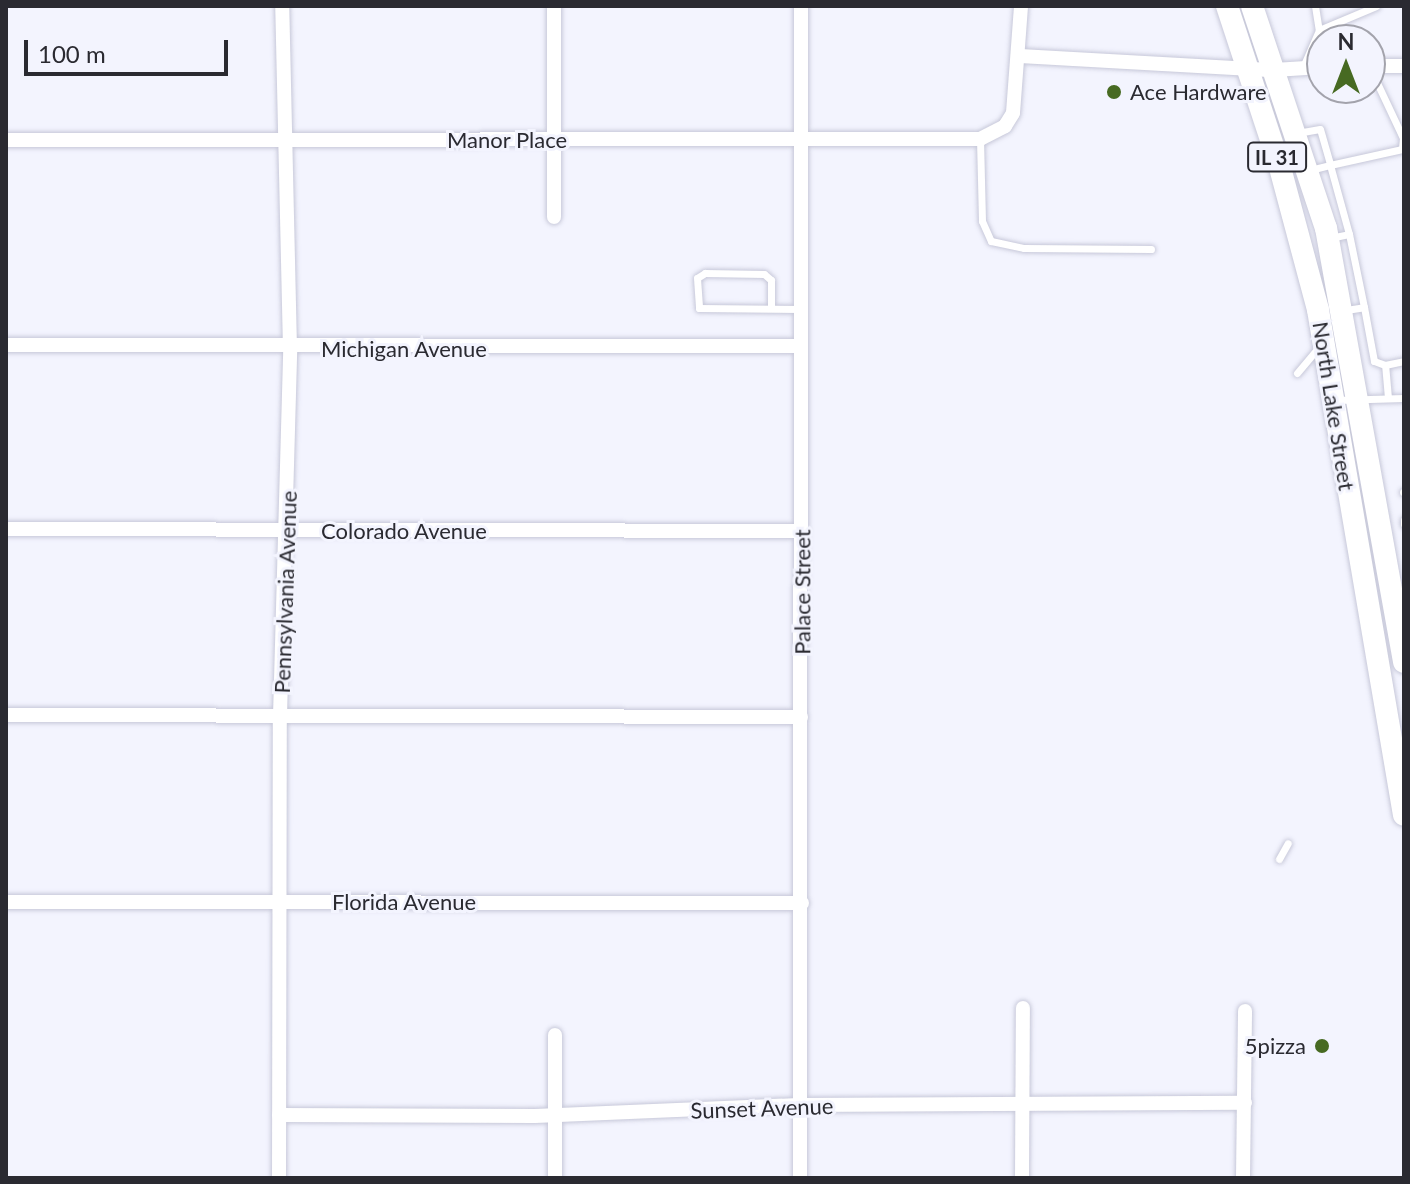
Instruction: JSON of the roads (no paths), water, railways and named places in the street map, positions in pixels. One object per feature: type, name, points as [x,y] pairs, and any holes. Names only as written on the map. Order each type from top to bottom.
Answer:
[{"type":"main road","name":"North Lake Street","points":[[1227,6],[1250,69],[1304,253],[1334,400],[1404,815]]},
{"type":"main road","name":"North Lake Street","points":[[1252,6],[1295,133],[1319,167],[1338,236],[1354,308],[1360,399],[1404,662]]},
{"type":"street","name":"Pennsylvania Avenue","points":[[279,1178],[280,716],[288,531],[290,349],[282,140],[282,6]]},
{"type":"street","points":[[554,6],[554,217]]},
{"type":"street","name":"Palace Street","points":[[800,1178],[801,6]]},
{"type":"street","points":[[1021,6],[1020,56],[1274,70],[1303,67]]},
{"type":"street","name":"Manor Place","points":[[6,140],[980,139],[1005,126],[1015,104],[1020,56]]},
{"type":"street","name":"Michigan Avenue","points":[[6,345],[290,349],[801,346]]},
{"type":"street","name":"Colorado Avenue","points":[[6,529],[802,531]]},
{"type":"street","points":[[6,715],[801,717]]},
{"type":"street","name":"Florida Avenue","points":[[6,902],[802,903]]},
{"type":"street","points":[[1022,1178],[1023,1008]]},
{"type":"street","points":[[1243,1178],[1245,1011]]},
{"type":"street","points":[[555,1035],[555,1178]]},
{"type":"street","name":"Sunset Avenue","points":[[279,1115],[555,1116],[800,1105],[1245,1103]]},
{"type":"lane","points":[[1332,24],[1376,6]]},
{"type":"lane","points":[[1303,67],[1306,60]]},
{"type":"lane","points":[[1319,167],[1402,149],[1403,138],[1386,101]]},
{"type":"lane","points":[[980,139],[985,238],[1024,248],[1151,249]]},
{"type":"lane","points":[[771,308],[771,280],[764,274],[705,273],[697,278],[699,308],[801,309]]},
{"type":"lane","points":[[1354,308],[1374,361],[1385,365],[1404,361]]},
{"type":"lane","points":[[1297,373],[1311,362],[1322,339]]},
{"type":"lane","points":[[1385,365],[1388,398]]},
{"type":"lane","points":[[1334,400],[1404,398]]},
{"type":"lane","points":[[1279,859],[1288,843]]},
{"type":"place","name":"Ace Hardware","points":[[1114,92]]},
{"type":"place","name":"5pizza","points":[[1322,1046]]}]
